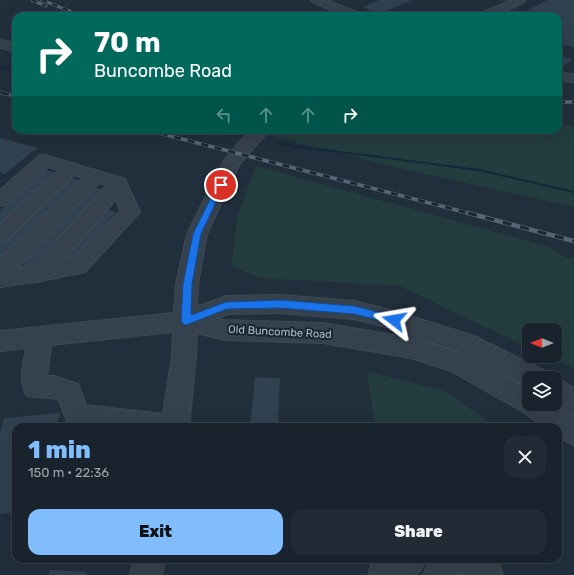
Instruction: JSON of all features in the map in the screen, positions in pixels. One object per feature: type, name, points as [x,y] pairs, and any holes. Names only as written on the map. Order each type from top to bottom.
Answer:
[{"type":"street","points":[[317,0],[345,12]]},
{"type":"street","points":[[494,12],[520,0]]},
{"type":"street","points":[[333,7],[347,2]]},
{"type":"street","points":[[0,44],[12,46]]},
{"type":"street","points":[[562,77],[574,78]]},
{"type":"street","points":[[176,423],[182,375],[187,284],[197,234],[232,162],[245,146],[258,134]]},
{"type":"street","points":[[0,200],[8,185],[45,160],[119,184]]},
{"type":"street","points":[[0,235],[71,168]]},
{"type":"street","points":[[0,272],[95,176]]},
{"type":"street","points":[[41,273],[119,184]]},
{"type":"street","points":[[0,279],[78,266],[130,212],[119,184]]},
{"type":"street","name":"Old Buncombe Road","points":[[0,341],[186,321],[226,305],[280,304],[354,310],[428,330],[466,344],[522,372]]},
{"type":"street","name":"Old Buncombe Road","points":[[186,321],[224,330],[323,332],[410,348],[459,363],[522,398]]},
{"type":"street","points":[[40,336],[34,377],[35,387],[54,387],[69,392],[77,416],[134,423]]},
{"type":"street","points":[[562,395],[574,403]]},
{"type":"street","points":[[542,411],[560,423]]},
{"type":"street","points":[[562,424],[574,432]]},
{"type":"street","points":[[146,575],[149,563]]},
{"type":"street","points":[[384,575],[404,563]]},
{"type":"street","points":[[439,575],[447,563]]},
{"type":"street","points":[[473,563],[487,575]]},
{"type":"green space","points":[[562,125],[574,125],[574,207],[394,167],[268,135],[562,134]]},
{"type":"green space","points":[[256,166],[550,247],[564,257],[574,259],[574,368],[562,363],[562,323],[522,323],[522,345],[400,286],[260,278],[231,265],[238,214]]},
{"type":"green space","points":[[367,371],[445,391],[490,423],[374,423]]},
{"type":"building","points":[[380,0],[412,0],[384,12],[374,12],[363,7]]},
{"type":"building","points":[[548,0],[574,0],[574,47],[562,44],[562,12],[524,12]]},
{"type":"building","points":[[562,56],[573,60],[562,67]]},
{"type":"building","points":[[0,138],[38,148],[5,174],[0,172]]},
{"type":"building","points":[[45,170],[58,173],[0,225],[0,210]]},
{"type":"building","points":[[70,177],[82,181],[0,261],[0,243]]},
{"type":"building","points":[[93,187],[106,190],[31,267],[17,263]]},
{"type":"building","points":[[106,209],[116,212],[71,261],[60,257]]},
{"type":"building","points":[[255,377],[280,378],[278,423],[250,423]]},
{"type":"building","points":[[60,413],[58,423],[12,423],[12,512],[0,514],[0,433],[4,418]]},
{"type":"building","points":[[50,570],[87,572],[86,575],[48,575]]},
{"type":"waterway","points":[[0,67],[12,70]]},
{"type":"waterway","points":[[279,144],[479,170],[574,192]]},
{"type":"railway","points":[[32,0],[46,6]]},
{"type":"railway","points":[[42,0],[72,12]]},
{"type":"railway","points":[[0,92],[5,94]]},
{"type":"railway","points":[[5,94],[12,95]]},
{"type":"railway","points":[[562,102],[574,102]]},
{"type":"railway","points":[[162,134],[472,214]]},
{"type":"railway","points":[[468,213],[574,241]]},
{"type":"route","points":[[221,185],[197,234],[187,284],[186,321],[226,305],[280,304],[354,310],[394,320]]}]
